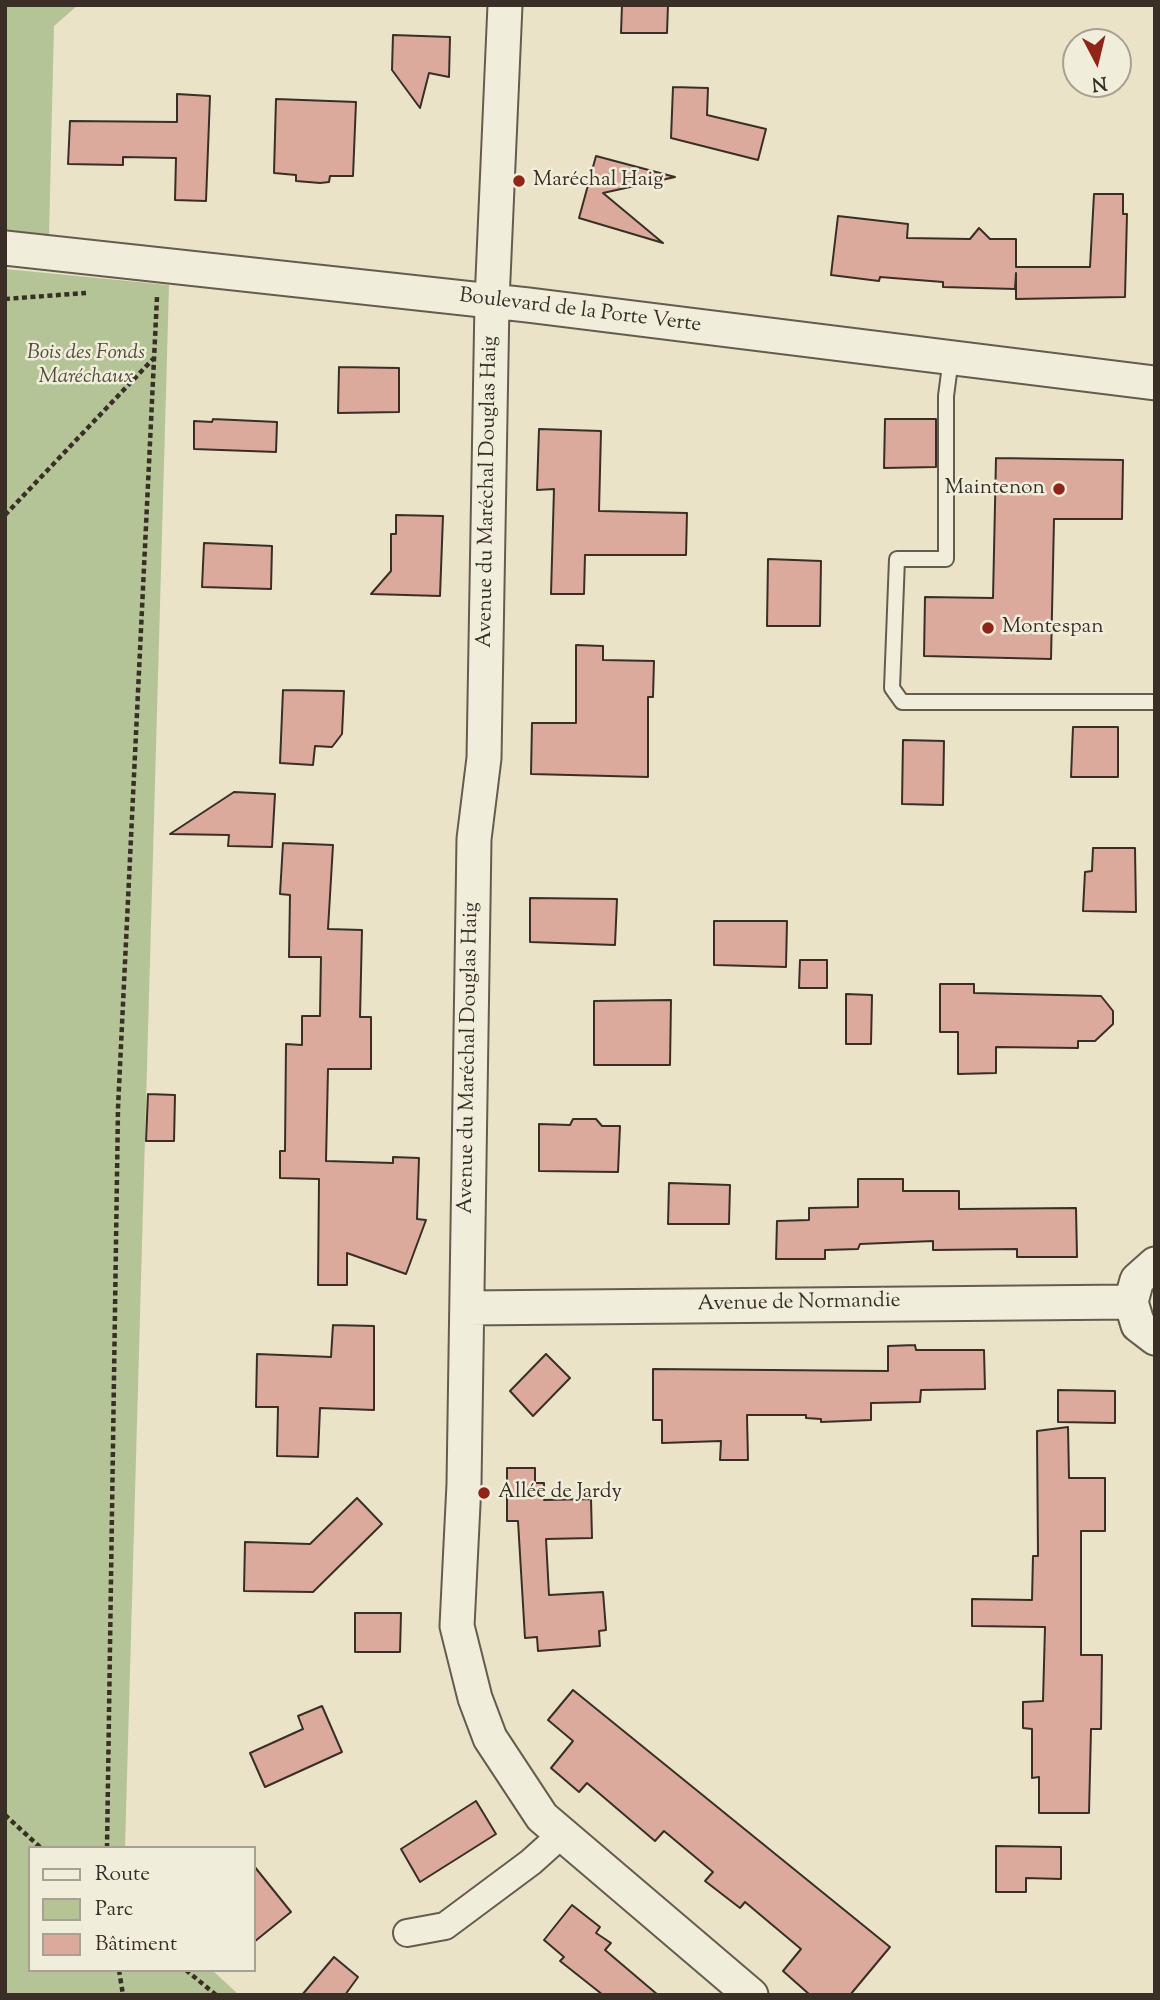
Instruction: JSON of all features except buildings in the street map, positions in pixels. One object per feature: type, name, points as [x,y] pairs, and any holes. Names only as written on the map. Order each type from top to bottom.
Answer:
[{"type":"street","name":"Avenue du Maréchal Douglas Haig","points":[[505,5],[492,301],[484,758],[474,839],[464,1484],[457,1626],[472,1686],[490,1738],[542,1817],[751,1995]]},
{"type":"street","name":"Boulevard de la Porte Verte","points":[[5,248],[492,301],[1155,383]]},
{"type":"street","points":[[1155,1264],[1137,1280],[1130,1302],[1139,1325],[1155,1338]]},
{"type":"street","name":"Avenue de Normandie","points":[[467,1308],[1130,1302]]},
{"type":"street","points":[[407,1933],[445,1926],[531,1862],[561,1835]]},
{"type":"lane","points":[[951,358],[946,396],[946,559],[897,559],[892,688],[902,702],[1155,702]]},
{"type":"path","points":[[107,1846],[118,1108],[159,265]]},
{"type":"path","points":[[5,299],[88,293]]},
{"type":"path","points":[[5,515],[155,358]]},
{"type":"path","points":[[5,1815],[39,1846]]},
{"type":"path","points":[[118,1972],[123,1995]]},
{"type":"path","points":[[188,1972],[216,1995]]},
{"type":"green space","points":[[5,5],[78,5],[54,26],[49,235],[5,230]]},
{"type":"green space","name":"Bois des Fonds Maréchaux","points":[[5,269],[169,285],[125,1846],[28,1846],[28,1972],[214,1972],[239,1995],[5,1995]]},
{"type":"place","name":"Maréchal Haig","points":[[519,181]]},
{"type":"place","name":"Maintenon","points":[[1059,489]]},
{"type":"place","name":"Montespan","points":[[988,628]]},
{"type":"place","name":"Allée de Jardy","points":[[484,1493]]}]
